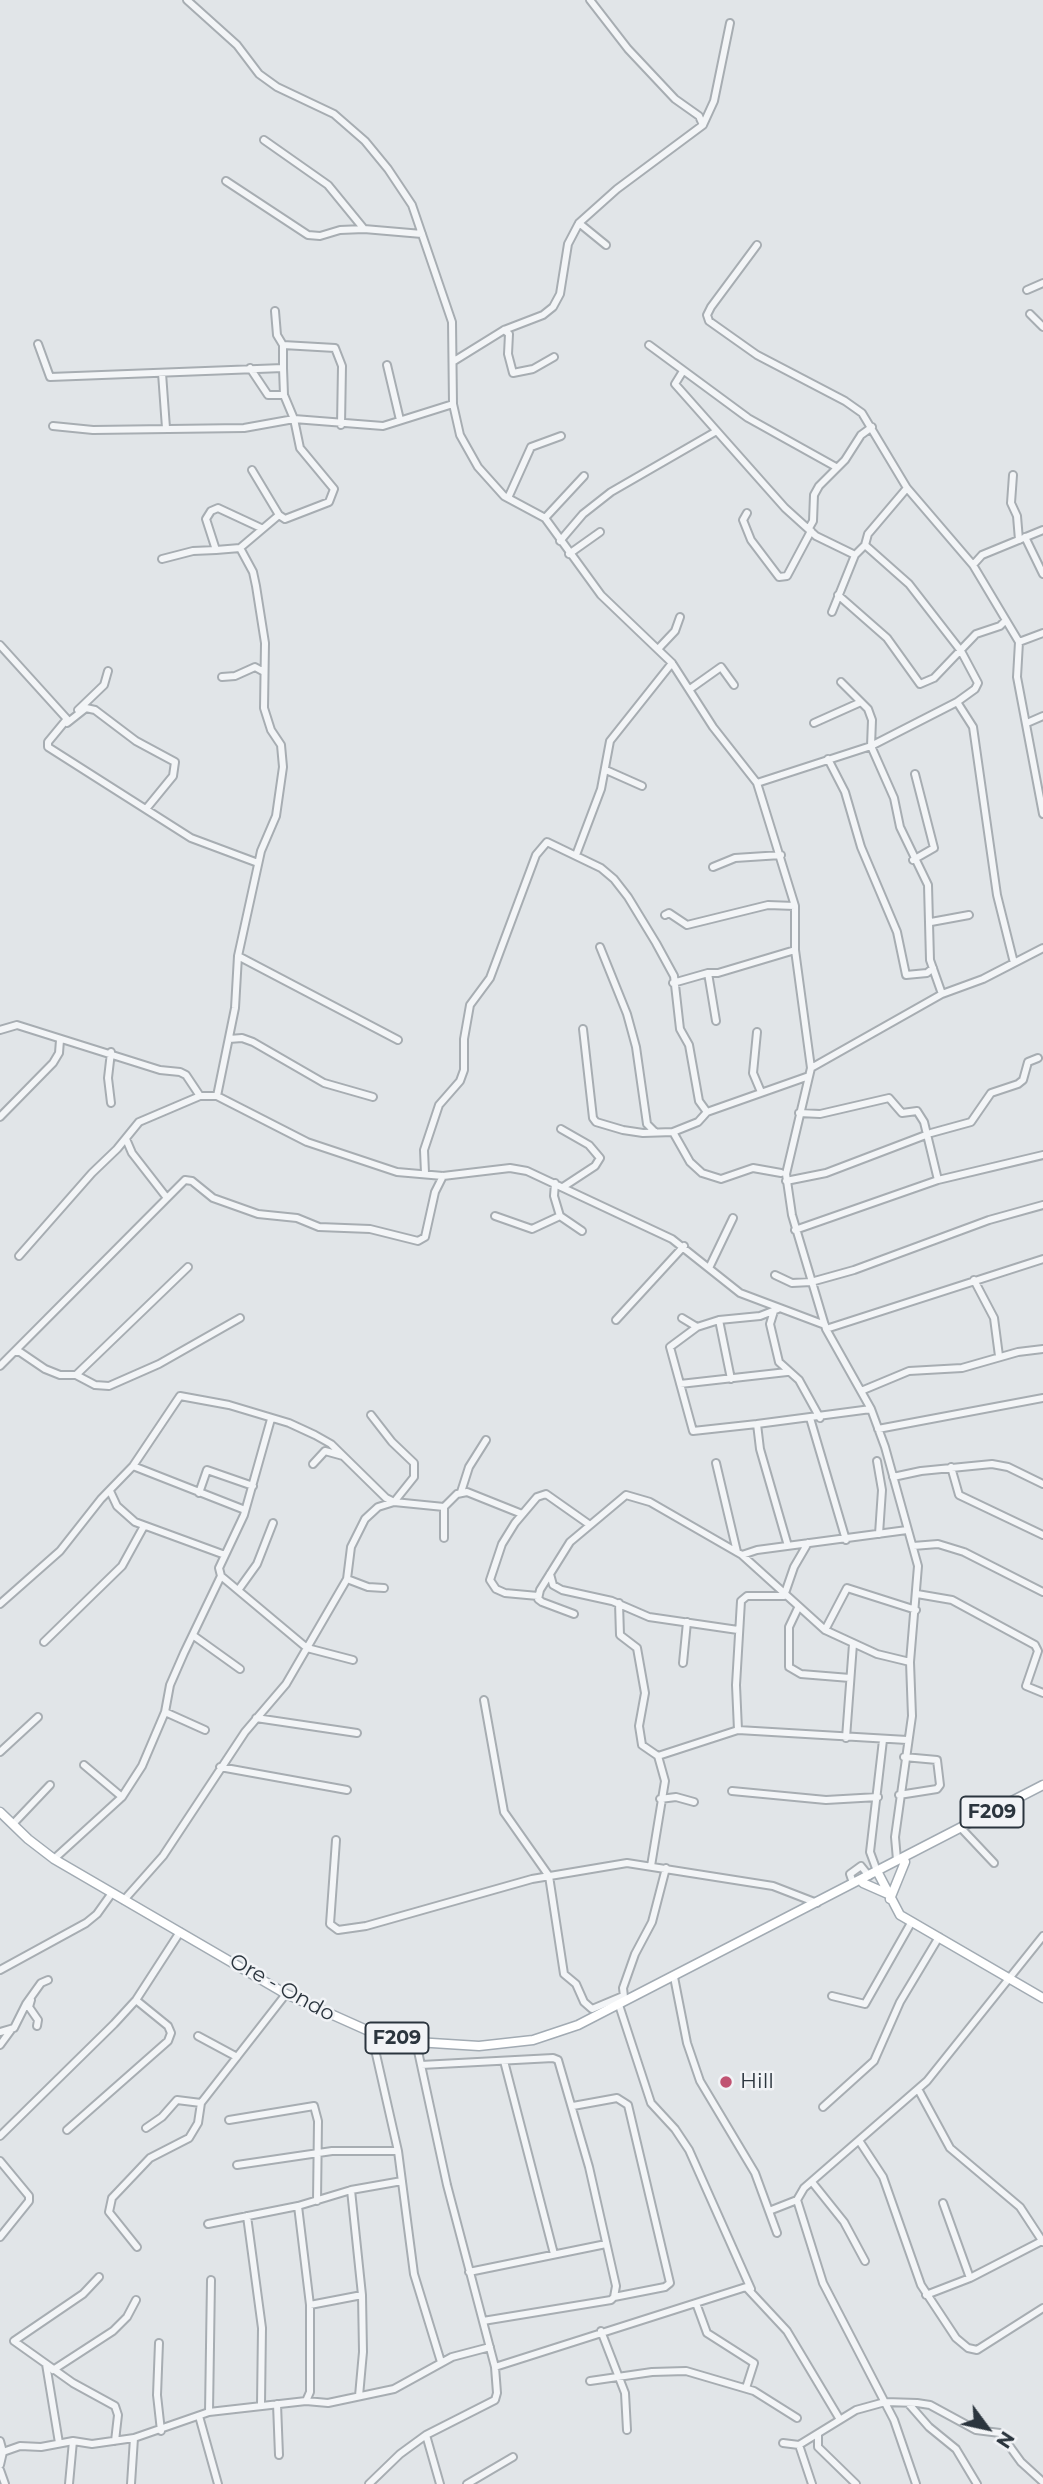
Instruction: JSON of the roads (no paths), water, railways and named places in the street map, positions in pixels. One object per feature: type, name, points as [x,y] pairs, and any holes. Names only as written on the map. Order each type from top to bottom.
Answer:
[{"type":"main road","name":"F209","points":[[820,1901],[1043,1786]]},
{"type":"main road","name":"Ore - Ondo","points":[[0,1812],[54,1858],[286,1994],[371,2032],[416,2042],[479,2046],[533,2040],[578,2025],[820,1901]]},
{"type":"main road","points":[[889,1896],[901,1861]]},
{"type":"main road","name":"F209","points":[[820,1901],[872,1876]]},
{"type":"main road","points":[[872,1876],[889,1896]]},
{"type":"main road","points":[[872,1876],[889,1896],[900,1915],[911,1923],[1043,1998]]},
{"type":"street","points":[[187,0],[237,45],[268,82],[321,106],[365,141],[408,197],[452,322],[453,404],[460,435],[478,467],[492,487],[545,518],[569,555],[601,595],[672,663],[713,727],[757,783],[782,855],[795,906],[795,950],[811,1068],[786,1181],[795,1230],[825,1327],[871,1409],[918,1566],[910,1662],[912,1716],[904,1757],[894,1846],[901,1861]]},
{"type":"street","points":[[590,0],[628,48],[675,99],[699,116],[703,125]]},
{"type":"street","points":[[454,361],[504,330],[536,318],[553,307],[560,294],[568,244],[579,223],[617,189],[703,125],[714,101],[730,23]]},
{"type":"street","points":[[264,140],[328,185],[364,229]]},
{"type":"street","points":[[226,181],[309,235],[320,236],[340,230],[364,229],[422,234]]},
{"type":"street","points":[[579,223],[606,245]]},
{"type":"street","points":[[757,245],[711,307],[707,315],[709,321],[757,355],[845,401],[862,413],[907,488],[973,565],[1018,642],[1017,677],[1043,814]]},
{"type":"street","points":[[1027,290],[1043,283]]},
{"type":"street","points":[[252,470],[279,515],[285,519],[329,502],[334,494],[334,489],[300,448],[294,419],[284,395],[283,345],[277,335],[275,311]]},
{"type":"street","points":[[1030,314],[1043,327]]},
{"type":"street","points":[[504,330],[509,334],[508,354],[513,373],[533,369],[554,357]]},
{"type":"street","points":[[38,344],[50,377],[283,368]]},
{"type":"street","points":[[283,345],[335,348],[342,366],[341,425]]},
{"type":"street","points":[[649,345],[748,418],[836,467]]},
{"type":"street","points":[[387,365],[400,420]]},
{"type":"street","points":[[250,368],[268,395],[284,395]]},
{"type":"street","points":[[683,371],[675,384],[785,508],[810,530],[855,555]]},
{"type":"street","points":[[162,373],[166,428]]},
{"type":"street","points":[[53,426],[93,430],[244,428],[294,419],[341,425],[383,426],[453,404]]},
{"type":"street","points":[[747,513],[743,520],[751,540],[779,577],[787,576],[813,521],[814,495],[861,435],[872,427]]},
{"type":"street","points":[[560,541],[583,514],[611,492],[715,432]]},
{"type":"street","points":[[508,498],[531,447],[561,436]]},
{"type":"street","points":[[1013,475],[1011,503],[1022,538],[1043,574]]},
{"type":"street","points":[[545,518],[584,476]]},
{"type":"street","points":[[832,611],[855,555],[865,545],[868,534],[907,488]]},
{"type":"street","points":[[216,550],[206,519],[211,511],[218,508],[261,528]]},
{"type":"street","points":[[162,559],[193,551],[240,548],[279,515]]},
{"type":"street","points":[[973,565],[982,555],[1043,530]]},
{"type":"street","points":[[569,555],[600,532]]},
{"type":"street","points":[[757,783],[872,746],[957,702],[975,689],[978,683],[961,651],[908,584],[865,545]]},
{"type":"street","points":[[217,1096],[235,1007],[238,956],[258,863],[276,816],[283,767],[281,745],[271,730],[264,708],[264,633],[256,586],[253,572],[240,548]]},
{"type":"street","points":[[838,595],[887,638],[920,684],[934,678],[976,634],[1005,621]]},
{"type":"street","points":[[658,649],[675,631],[680,617]]},
{"type":"street","points":[[1018,642],[1043,633]]},
{"type":"street","points":[[0,645],[67,721]]},
{"type":"street","points":[[576,855],[606,770],[610,741],[672,663]]},
{"type":"street","points":[[222,677],[235,676],[255,667],[264,672]]},
{"type":"street","points":[[690,689],[721,667],[734,685]]},
{"type":"street","points":[[108,671],[104,685],[48,742],[48,747],[191,838],[258,863]]},
{"type":"street","points":[[841,681],[868,709],[872,720],[872,746],[894,798],[900,827],[913,860],[929,888],[933,968],[942,994]]},
{"type":"street","points":[[814,723],[861,702]]},
{"type":"street","points":[[957,702],[972,727],[999,902],[1014,963]]},
{"type":"street","points":[[67,721],[86,709],[95,710],[136,741],[175,762],[173,776],[146,809]]},
{"type":"street","points":[[1027,723],[1043,716]]},
{"type":"street","points":[[828,760],[845,792],[861,847],[897,932],[906,975],[928,972],[933,968]]},
{"type":"street","points":[[606,770],[642,786]]},
{"type":"street","points":[[913,860],[934,848],[915,774]]},
{"type":"street","points":[[425,1173],[424,1150],[436,1113],[464,1070],[464,1039],[470,1005],[490,978],[536,855],[547,842],[601,868],[628,897],[674,976],[678,1016],[689,1045],[695,1088],[702,1109],[707,1112]]},
{"type":"street","points":[[713,867],[735,859],[782,855]]},
{"type":"street","points":[[665,915],[669,914],[687,925],[768,905],[795,906]]},
{"type":"street","points":[[931,922],[969,915]]},
{"type":"street","points":[[600,947],[627,1014],[636,1047],[647,1124],[656,1132]]},
{"type":"street","points":[[811,1068],[942,994],[983,979],[1043,948]]},
{"type":"street","points":[[673,983],[708,973],[718,974],[795,950]]},
{"type":"street","points":[[238,956],[398,1040]]},
{"type":"street","points":[[708,973],[716,1021]]},
{"type":"street","points":[[0,1030],[13,1024],[60,1040],[111,1052],[160,1070],[180,1072],[186,1075],[200,1096]]},
{"type":"street","points":[[583,1028],[596,1122],[634,1132],[673,1132],[698,1122],[707,1112],[808,1076]]},
{"type":"street","points":[[757,1032],[753,1073],[761,1092]]},
{"type":"street","points":[[229,1039],[242,1038],[253,1042],[324,1083],[373,1097]]},
{"type":"street","points":[[0,1117],[52,1063],[59,1053],[60,1040]]},
{"type":"street","points":[[111,1052],[108,1078],[111,1103]]},
{"type":"street","points":[[786,1181],[826,1173],[971,1122],[991,1093],[1018,1084],[1023,1080],[1028,1062],[1038,1058]]},
{"type":"street","points":[[19,1256],[139,1122],[200,1096],[217,1096],[307,1142],[397,1172],[443,1176],[517,1168],[555,1183],[684,1246],[740,1293],[825,1327],[1043,1259]]},
{"type":"street","points":[[799,1114],[820,1114],[889,1098],[902,1113],[920,1113],[938,1180]]},
{"type":"street","points":[[561,1129],[589,1144],[600,1158],[595,1166],[563,1187]]},
{"type":"street","points":[[673,1132],[690,1162],[702,1173],[721,1179],[753,1168],[781,1173]]},
{"type":"street","points":[[126,1139],[132,1153],[167,1198]]},
{"type":"street","points":[[795,1230],[938,1180],[1043,1156]]},
{"type":"street","points":[[0,1366],[167,1198],[189,1180],[213,1198],[258,1214],[297,1218],[319,1227],[370,1229],[418,1241],[426,1233],[435,1192],[443,1176]]},
{"type":"street","points":[[555,1183],[554,1196],[560,1216],[582,1231]]},
{"type":"street","points":[[775,1275],[792,1283],[811,1282],[854,1270],[989,1220],[1043,1205]]},
{"type":"street","points":[[495,1216],[532,1229],[560,1216]]},
{"type":"street","points":[[709,1268],[733,1218]]},
{"type":"street","points":[[616,1320],[684,1246]]},
{"type":"street","points":[[76,1376],[188,1267]]},
{"type":"street","points":[[974,1280],[993,1318],[999,1356]]},
{"type":"street","points":[[778,1309],[760,1316],[719,1320],[697,1327],[670,1346],[696,1432],[820,1418],[871,1409]]},
{"type":"street","points":[[778,1309],[771,1316],[770,1324],[779,1362],[799,1380],[820,1418]]},
{"type":"street","points":[[14,1352],[20,1352],[45,1369],[60,1375],[76,1376],[95,1385],[108,1386],[159,1364],[240,1318]]},
{"type":"street","points":[[682,1318],[697,1327]]},
{"type":"street","points":[[719,1320],[731,1379]]},
{"type":"street","points":[[861,1391],[909,1371],[961,1368],[999,1356],[1043,1349]]},
{"type":"street","points":[[680,1384],[787,1371]]},
{"type":"street","points":[[0,1604],[53,1559],[101,1499],[133,1466],[180,1396],[229,1405],[289,1423],[315,1435],[345,1457],[394,1502]]},
{"type":"street","points":[[878,1429],[1043,1398]]},
{"type":"street","points":[[371,1415],[392,1442],[414,1463],[414,1477],[394,1502]]},
{"type":"street","points":[[810,1418],[846,1540]]},
{"type":"street","points":[[271,1419],[245,1510],[219,1568],[221,1576],[307,1648],[353,1660]]},
{"type":"street","points":[[757,1424],[760,1450],[788,1546]]},
{"type":"street","points":[[124,1900],[163,1856],[220,1768],[256,1718],[286,1684],[347,1579],[355,1536],[378,1507],[394,1502],[444,1507],[461,1492],[469,1467],[486,1440]]},
{"type":"street","points":[[313,1464],[326,1451],[345,1457]]},
{"type":"street","points":[[877,1461],[882,1490],[879,1534]]},
{"type":"street","points":[[716,1463],[739,1553]]},
{"type":"street","points":[[893,1477],[951,1467],[992,1464],[1008,1467],[1043,1484]]},
{"type":"street","points":[[133,1466],[245,1510]]},
{"type":"street","points":[[951,1467],[959,1496],[1043,1535]]},
{"type":"street","points":[[199,1493],[207,1470],[253,1486]]},
{"type":"street","points":[[110,1491],[125,1515],[144,1526],[225,1555]]},
{"type":"street","points":[[378,1507],[379,1491]]},
{"type":"street","points":[[461,1492],[481,1496],[522,1514]]},
{"type":"street","points":[[538,1596],[505,1593],[496,1589],[490,1580],[502,1544],[522,1514],[537,1497],[546,1494],[590,1525]]},
{"type":"street","points":[[538,1596],[570,1542],[619,1498],[625,1495],[634,1496],[650,1502],[739,1553],[825,1630],[853,1644],[910,1662]]},
{"type":"street","points":[[444,1507],[444,1538]]},
{"type":"street","points":[[239,1589],[257,1564],[273,1523]]},
{"type":"street","points":[[44,1642],[122,1566],[144,1526]]},
{"type":"street","points":[[739,1553],[906,1530]]},
{"type":"street","points":[[784,1596],[794,1567],[808,1543]]},
{"type":"street","points":[[912,1546],[938,1544],[964,1552],[1043,1592]]},
{"type":"street","points":[[550,1573],[553,1585],[562,1590],[619,1603],[649,1617],[738,1630]]},
{"type":"street","points":[[54,1858],[122,1797],[142,1766],[165,1712],[170,1685],[194,1636],[212,1588],[221,1576]]},
{"type":"street","points":[[347,1579],[369,1587],[384,1588]]},
{"type":"street","points":[[825,1630],[847,1588],[916,1610]]},
{"type":"street","points":[[917,1594],[959,1603],[1035,1646],[1038,1651],[1026,1686],[1043,1693]]},
{"type":"street","points":[[538,1596],[542,1602],[574,1614]]},
{"type":"street","points":[[738,1730],[738,1630],[743,1597],[784,1596]]},
{"type":"street","points":[[619,1603],[620,1635],[637,1648],[645,1693],[639,1726],[642,1745],[657,1756],[665,1781],[651,1866]]},
{"type":"street","points":[[798,1608],[789,1628],[789,1667],[801,1674],[850,1678]]},
{"type":"street","points":[[683,1663],[687,1622]]},
{"type":"street","points":[[194,1636],[240,1669]]},
{"type":"street","points":[[846,1738],[853,1644]]},
{"type":"street","points":[[484,1700],[504,1812],[549,1877],[564,1974],[576,1984],[588,2007],[592,2009],[622,2001]]},
{"type":"street","points":[[165,1712],[205,1730]]},
{"type":"street","points":[[0,1752],[38,1717]]},
{"type":"street","points":[[256,1718],[357,1733]]},
{"type":"street","points":[[657,1756],[738,1730],[907,1740]]},
{"type":"street","points":[[872,1876],[870,1852],[883,1740]]},
{"type":"street","points":[[899,1795],[937,1789],[940,1785],[937,1760],[904,1757]]},
{"type":"street","points":[[85,1765],[122,1797]]},
{"type":"street","points":[[220,1768],[346,1790]]},
{"type":"street","points":[[13,1825],[50,1785]]},
{"type":"street","points":[[732,1791],[826,1800],[878,1797]]},
{"type":"street","points":[[660,1799],[676,1797],[694,1802]]},
{"type":"street","points":[[961,1828],[994,1863]]},
{"type":"street","points":[[336,1840],[329,1915],[333,1929],[366,1926],[549,1877],[627,1863],[773,1886],[820,1901]]},
{"type":"street","points":[[666,1868],[652,1922],[635,1954],[622,2001],[651,2103],[675,2129],[689,2150],[751,2290],[787,2331],[839,2418]]},
{"type":"street","points":[[0,1970],[86,1923],[97,1914],[112,1893]]},
{"type":"street","points":[[832,1996],[865,2004],[911,1923]]},
{"type":"street","points":[[0,2136],[10,2123],[136,2000],[180,1932]]},
{"type":"street","points":[[769,2211],[797,2200],[812,2182],[919,2089],[1043,1936]]},
{"type":"street","points":[[823,2106],[874,2061],[900,2002],[939,1937]]},
{"type":"street","points":[[674,1977],[687,2043],[699,2081],[755,2173],[777,2233]]},
{"type":"street","points":[[0,2045],[41,1983],[48,1980]]},
{"type":"street","points":[[137,2247],[109,2212],[111,2198],[150,2158],[189,2138],[198,2123],[201,2103],[286,1994]]},
{"type":"street","points":[[32,1998],[29,2007],[38,2020],[37,2026]]},
{"type":"street","points":[[66,2130],[168,2040],[171,2033],[168,2026],[136,2000]]},
{"type":"street","points":[[0,2032],[10,2030]]},
{"type":"street","points":[[371,2032],[398,2151],[414,2274],[441,2362]]},
{"type":"street","points":[[198,2036],[237,2057]]},
{"type":"street","points":[[369,2484],[400,2454],[426,2435],[462,2414],[495,2400],[497,2393],[495,2367],[469,2272],[416,2042]]},
{"type":"street","points":[[421,2065],[553,2058],[558,2060],[573,2106],[616,2286],[614,2297]]},
{"type":"street","points":[[504,2061],[554,2254]]},
{"type":"street","points":[[919,2089],[950,2148],[1020,2207],[1043,2241],[970,2278],[926,2295]]},
{"type":"street","points":[[483,2321],[591,2304],[665,2287],[670,2283],[628,2105],[617,2098],[573,2106]]},
{"type":"street","points":[[146,2128],[162,2117],[177,2100],[201,2103]]},
{"type":"street","points":[[229,2120],[311,2104],[316,2109],[318,2120],[317,2201]]},
{"type":"street","points":[[0,2120],[10,2123]]},
{"type":"street","points":[[860,2142],[883,2177],[926,2295],[956,2338],[968,2348],[977,2350],[1043,2308]]},
{"type":"street","points":[[237,2165],[332,2151],[398,2151]]},
{"type":"street","points":[[0,2161],[29,2201],[0,2237]]},
{"type":"street","points":[[208,2224],[298,2206],[351,2190],[402,2181]]},
{"type":"street","points":[[812,2182],[844,2222],[865,2261]]},
{"type":"street","points":[[351,2190],[362,2295],[363,2352],[359,2396]]},
{"type":"street","points":[[797,2200],[810,2250],[828,2295],[885,2402],[916,2484]]},
{"type":"street","points":[[943,2203],[970,2278]]},
{"type":"street","points":[[298,2206],[310,2305],[310,2392],[306,2401]]},
{"type":"street","points":[[247,2216],[262,2328],[261,2404]]},
{"type":"street","points":[[469,2272],[606,2244]]},
{"type":"street","points":[[99,2277],[83,2294],[15,2339],[15,2344],[115,2406],[118,2415],[115,2441]]},
{"type":"street","points":[[209,2412],[211,2280]]},
{"type":"street","points":[[495,2367],[601,2331],[746,2287],[751,2290]]},
{"type":"street","points":[[310,2305],[362,2295]]},
{"type":"street","points":[[53,2370],[113,2331],[127,2317],[136,2300]]},
{"type":"street","points":[[696,2303],[707,2333],[754,2363],[746,2388]]},
{"type":"street","points":[[601,2331],[625,2393],[627,2430]]},
{"type":"street","points":[[159,2343],[158,2395],[161,2431]]},
{"type":"street","points":[[2,2452],[20,2446],[41,2447],[73,2441],[92,2444],[134,2438],[161,2431],[209,2412],[261,2404],[306,2401],[328,2403],[394,2389],[441,2362],[490,2347]]},
{"type":"street","points":[[46,2364],[59,2443]]},
{"type":"street","points":[[590,2381],[620,2375],[686,2371],[746,2388],[797,2418]]},
{"type":"street","points":[[783,2443],[799,2445],[839,2418],[885,2402],[930,2405],[976,2430],[1000,2433],[1021,2462],[1043,2482]]},
{"type":"street","points":[[908,2403],[929,2427],[956,2449],[977,2484]]},
{"type":"street","points":[[276,2404],[279,2455]]},
{"type":"street","points":[[199,2416],[218,2484]]},
{"type":"street","points":[[818,2434],[818,2447],[856,2484]]},
{"type":"street","points":[[426,2435],[440,2484]]},
{"type":"street","points":[[131,2484],[134,2438]]},
{"type":"street","points":[[0,2441],[0,2467],[5,2484]]},
{"type":"street","points":[[69,2484],[73,2441]]},
{"type":"street","points":[[799,2445],[812,2484]]},
{"type":"street","points":[[467,2484],[513,2456]]},
{"type":"place","name":"Hill","points":[[726,2082]]}]
